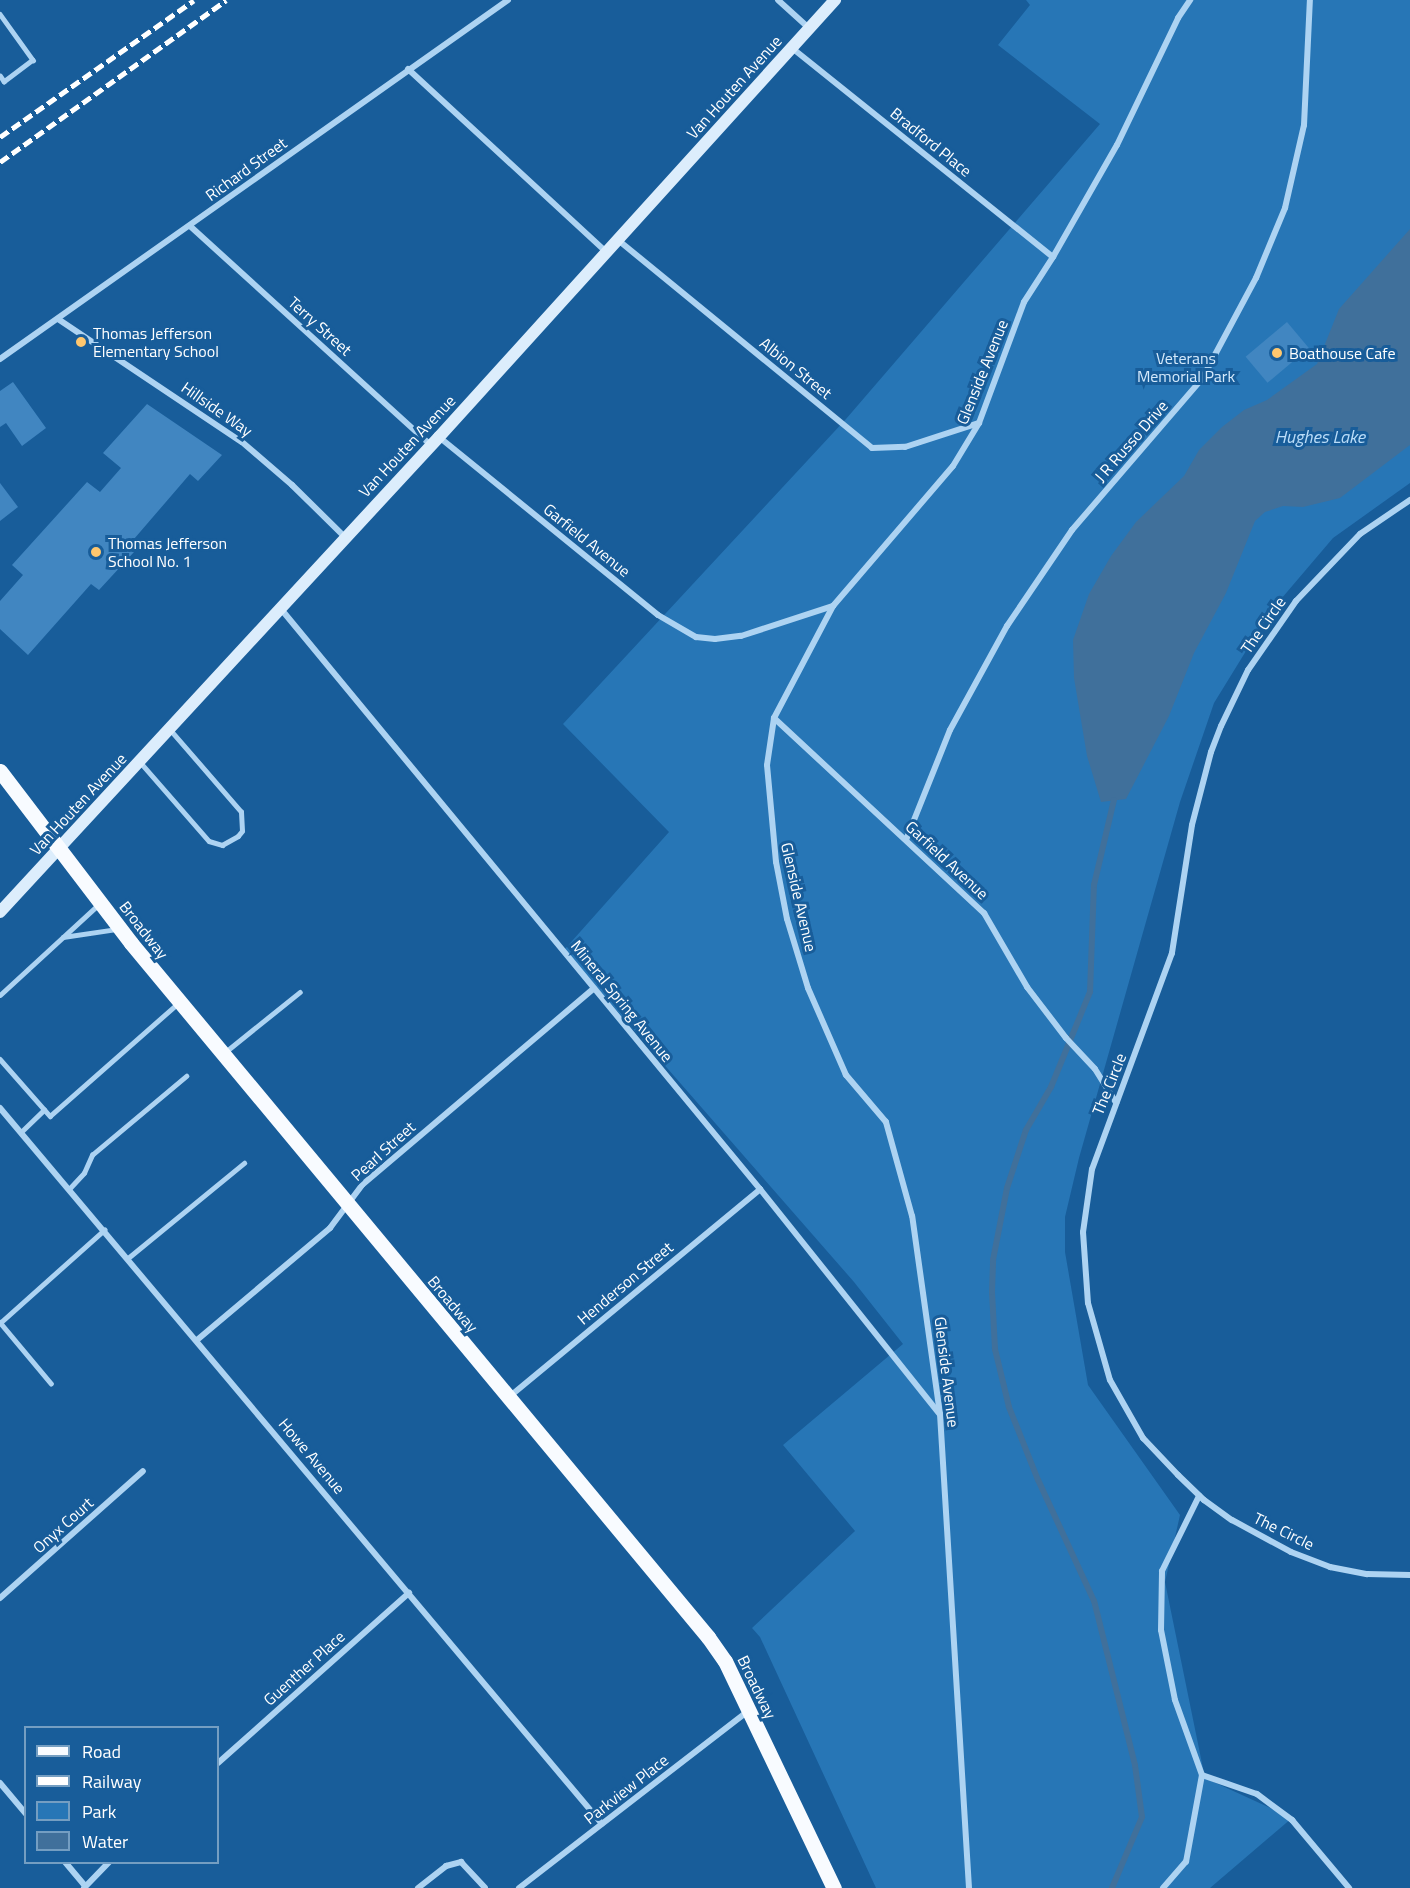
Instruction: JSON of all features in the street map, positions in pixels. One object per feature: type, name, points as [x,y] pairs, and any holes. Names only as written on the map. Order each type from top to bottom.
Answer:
[{"type":"main road","name":"Van Houten Avenue","points":[[0,912],[435,441],[835,0]]},
{"type":"main road","name":"Broadway","points":[[0,771],[58,849],[179,1002],[346,1206],[708,1637],[725,1662],[834,1888]]},
{"type":"street","name":"Richard Street","points":[[0,359],[508,0]]},
{"type":"street","points":[[778,0],[809,28]]},
{"type":"street","name":"Glenside Avenue","points":[[969,1888],[940,1414],[912,1216],[886,1122],[846,1075],[808,988],[787,919],[770,816],[767,765],[774,718],[833,606],[953,466],[979,423],[1024,302],[1053,258],[1118,145],[1178,18],[1190,0]]},
{"type":"street","name":"J R Russo Drive","points":[[906,840],[950,730],[1007,626],[1072,530],[1202,379],[1256,278],[1285,208],[1304,125],[1310,0]]},
{"type":"street","name":"Bradford Place","points":[[792,48],[1053,258]]},
{"type":"street","points":[[408,69],[606,252]]},
{"type":"street","name":"Terry Street","points":[[190,226],[435,441]]},
{"type":"street","name":"Albion Street","points":[[618,239],[872,447],[905,447],[979,423]]},
{"type":"street","name":"Hillside Way","points":[[58,319],[242,442],[346,538]]},
{"type":"street","name":"Garfield Avenue","points":[[435,441],[658,615],[696,637],[715,639],[741,636],[833,606]]},
{"type":"street","name":"The Circle","points":[[1410,500],[1360,534],[1296,601],[1264,644],[1230,707],[1211,752],[1201,788],[1172,953],[1092,1169],[1083,1232],[1088,1303],[1110,1380],[1143,1438],[1199,1496],[1258,1536],[1330,1567],[1367,1574],[1410,1575]]},
{"type":"street","name":"Mineral Spring Avenue","points":[[280,608],[760,1189],[940,1414]]},
{"type":"street","name":"Garfield Avenue","points":[[774,718],[984,913],[1027,987],[1066,1038],[1095,1069],[1116,1103]]},
{"type":"street","name":"Pearl Street","points":[[197,1340],[330,1228],[362,1185],[594,988]]},
{"type":"street","name":"Howe Avenue","points":[[0,1108],[602,1824]]},
{"type":"street","name":"Henderson Street","points":[[508,1398],[760,1189]]},
{"type":"street","name":"Onyx Court","points":[[0,1598],[143,1471]]},
{"type":"street","points":[[1163,1888],[1186,1862],[1202,1775],[1175,1700],[1161,1630],[1162,1571],[1199,1496]]},
{"type":"street","name":"Guenther Place","points":[[219,1762],[409,1593]]},
{"type":"street","name":"Parkview Place","points":[[519,1888],[749,1711]]},
{"type":"street","points":[[1202,1775],[1257,1794],[1283,1814],[1349,1888]]},
{"type":"street","points":[[0,1783],[24,1812]]},
{"type":"street","points":[[418,1888],[446,1866],[461,1862],[485,1888]]},
{"type":"street","points":[[66,1864],[84,1887],[108,1864]]},
{"type":"lane","points":[[0,14],[33,60],[4,82],[0,76]]},
{"type":"lane","points":[[140,761],[209,841],[222,845],[238,836],[242,831],[241,812],[169,729]]},
{"type":"lane","points":[[0,995],[100,903]]},
{"type":"lane","points":[[63,937],[120,929]]},
{"type":"lane","points":[[222,1054],[300,992]]},
{"type":"lane","points":[[0,1059],[50,1116],[179,1002]]},
{"type":"lane","points":[[69,1189],[84,1173],[93,1155],[186,1076]]},
{"type":"lane","points":[[21,1132],[44,1110]]},
{"type":"lane","points":[[128,1258],[244,1163]]},
{"type":"lane","points":[[51,1384],[0,1323],[104,1230]]},
{"type":"green space","name":"Veterans Memorial Park","points":[[1026,0],[1410,0],[1410,483],[1333,538],[1270,612],[1214,703],[1180,802],[1079,1158],[1065,1217],[1065,1252],[1088,1385],[1180,1515],[1165,1582],[1205,1778],[1292,1818],[1210,1888],[876,1888],[760,1637],[752,1628],[855,1531],[783,1445],[903,1344],[854,1282],[564,950],[669,832],[563,724],[846,419],[1100,124],[998,45],[1030,5]]},
{"type":"water","name":"Hughes Lake","points":[[1410,229],[1410,445],[1340,498],[1303,507],[1283,506],[1265,512],[1255,521],[1226,593],[1194,653],[1169,716],[1126,799],[1101,802],[1087,756],[1074,678],[1073,640],[1089,594],[1111,556],[1136,522],[1184,476],[1199,450],[1222,427],[1244,410],[1267,400],[1317,364],[1339,309]]},
{"type":"building","name":"Boathouse Cafe","points":[[1287,322],[1309,348],[1267,383],[1246,357]]},
{"type":"building","points":[[13,382],[46,428],[22,446],[6,423],[0,427],[0,391]]},
{"type":"building","points":[[147,404],[222,455],[198,481],[190,474],[128,546],[134,552],[99,590],[91,584],[28,655],[0,629],[0,601],[23,575],[12,565],[87,482],[100,492],[121,468],[103,453]]},
{"type":"building","points":[[0,483],[18,507],[0,521]]},
{"type":"waterway","points":[[1112,1888],[1142,1817],[1135,1765],[1094,1601],[1038,1480],[1009,1407],[995,1349],[992,1292],[993,1260],[1007,1188],[1026,1130],[1051,1087],[1090,992],[1094,885],[1114,800]]},
{"type":"railway","points":[[0,137],[194,0]]},
{"type":"railway","points":[[0,162],[226,0]]},
{"type":"place","name":"Thomas Jefferson Elementary School","points":[[81,342]]},
{"type":"place","name":"Boathouse Cafe","points":[[1277,353]]},
{"type":"place","name":"Thomas Jefferson School No. 1","points":[[96,552]]}]
